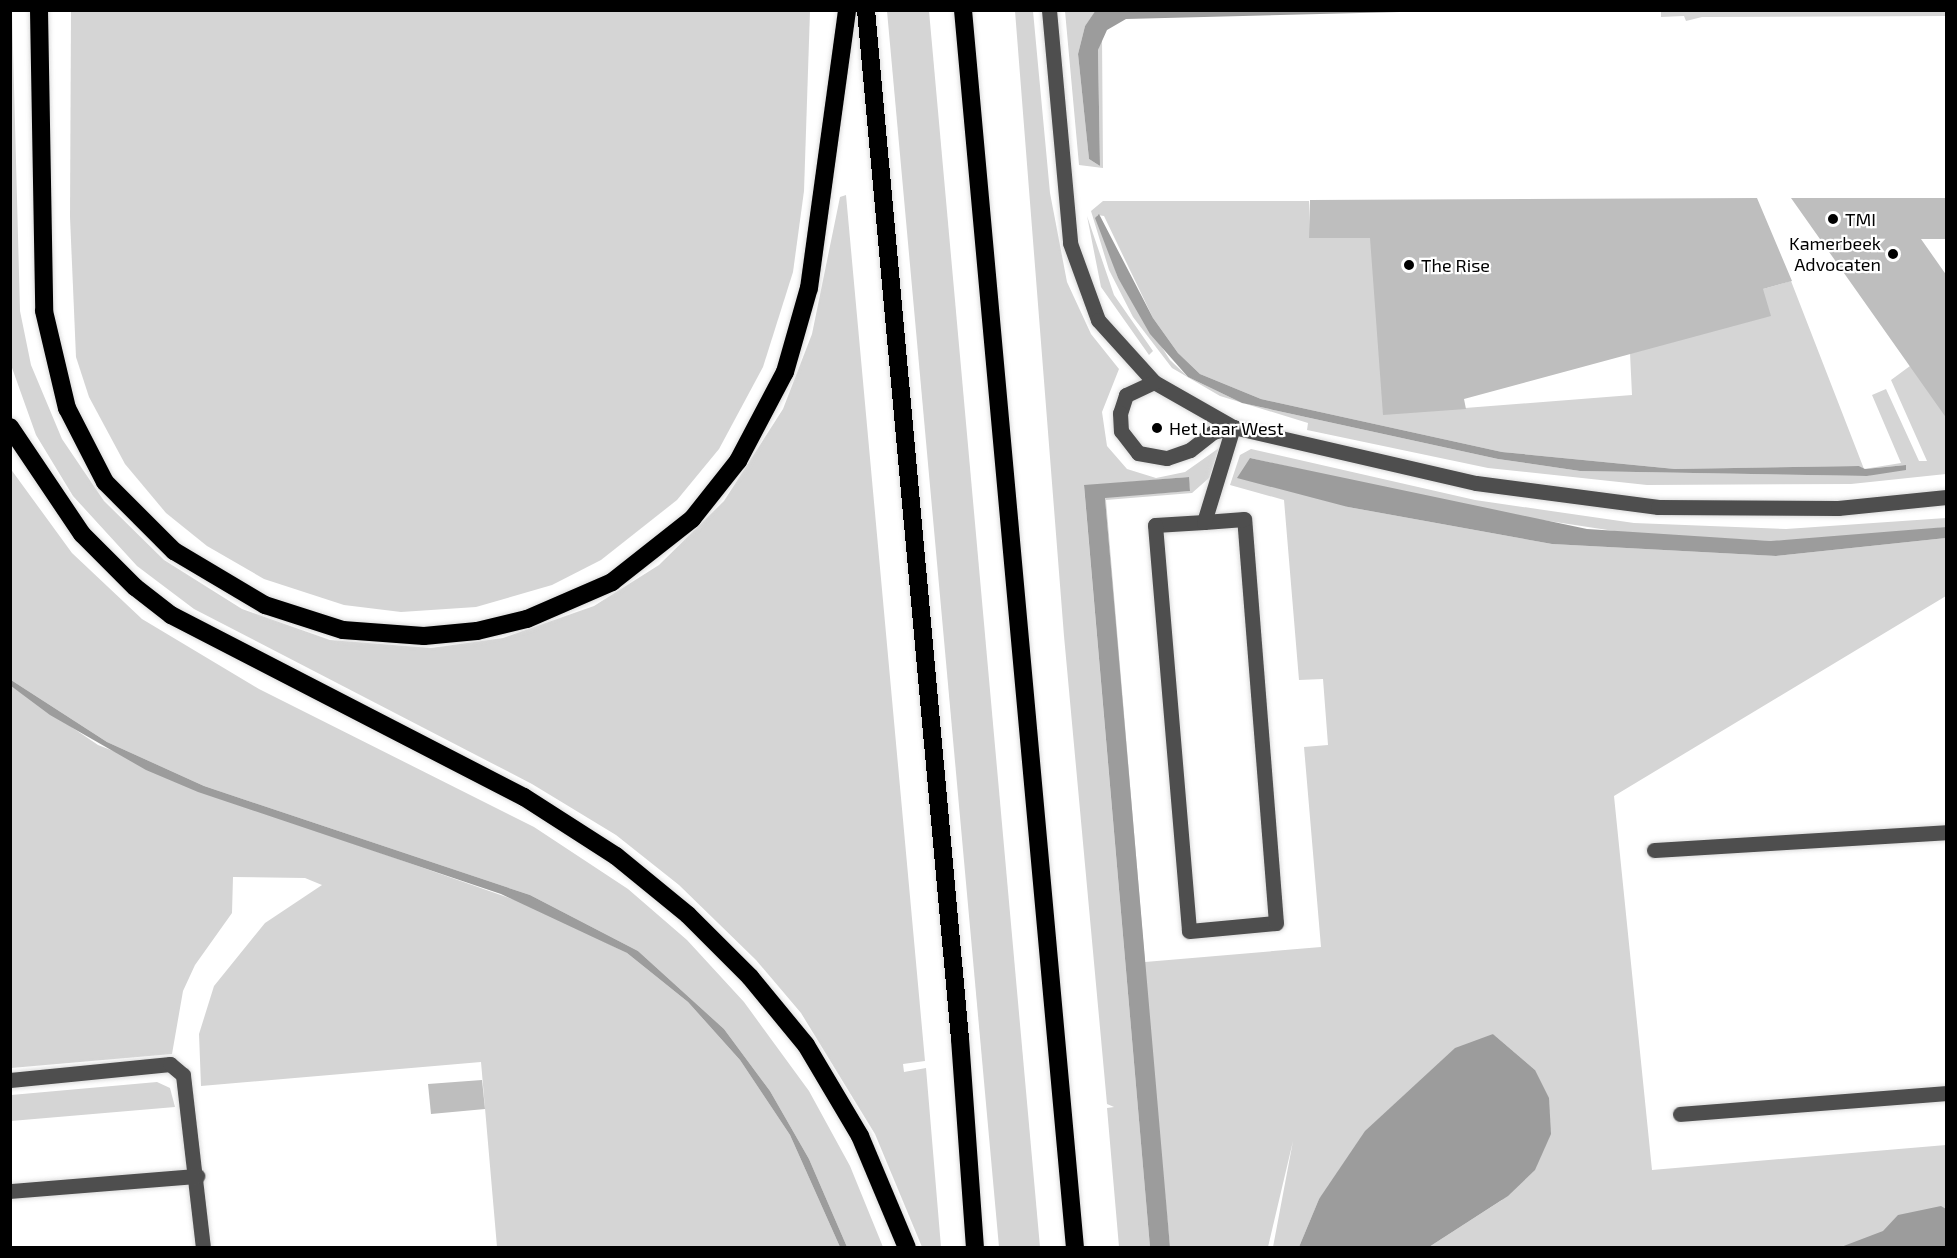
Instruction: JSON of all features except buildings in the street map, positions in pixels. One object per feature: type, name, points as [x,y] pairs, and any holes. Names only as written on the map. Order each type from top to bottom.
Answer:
[{"type":"highway","points":[[39,10],[44,311],[67,408],[105,482],[174,551],[257,601],[343,630],[424,636],[477,631],[527,619],[612,582],[692,519],[738,461],[785,372],[809,288],[847,10]]},
{"type":"highway","points":[[866,10],[960,1038],[975,1248]]},
{"type":"highway","points":[[963,10],[1075,1248]]},
{"type":"highway","points":[[10,427],[82,534],[128,581],[171,615],[524,797],[616,856],[672,900],[720,944],[806,1046],[860,1136],[907,1248]]},
{"type":"street","points":[[1049,10],[1070,243],[1098,320],[1154,382],[1233,427],[1476,483],[1658,507],[1838,508],[1947,497]]},
{"type":"street","points":[[1154,382],[1126,395],[1120,413],[1121,431],[1138,453],[1167,458],[1190,450],[1213,432],[1233,427]]},
{"type":"street","points":[[1204,522],[1233,427]]},
{"type":"street","points":[[1244,519],[1276,923],[1188,931],[1155,525],[1204,522],[1244,519]]},
{"type":"street","points":[[1654,850],[1947,832]]},
{"type":"street","points":[[10,1080],[170,1064],[183,1075],[197,1176],[203,1248]]},
{"type":"street","points":[[1680,1114],[1947,1093]]},
{"type":"street","points":[[10,1191],[197,1176]]},
{"type":"shaded area","points":[[1096,10],[1946,11],[1400,12],[1126,19],[1107,30],[1098,50],[1100,166],[1089,159],[1078,54],[1085,26]]},
{"type":"shaded area","points":[[12,11],[20,311],[31,365],[62,439],[104,501],[164,560],[242,609],[330,640],[431,648],[503,638],[594,606],[659,565],[724,501],[783,409],[812,334],[840,197],[846,195],[925,1061],[903,1064],[904,1072],[926,1068],[941,1247],[922,1247],[875,1134],[801,1013],[756,960],[679,885],[616,835],[532,784],[194,609],[137,566],[73,496],[36,435],[11,365]]},
{"type":"shaded area","points":[[71,11],[810,11],[804,191],[793,272],[763,367],[719,449],[677,500],[601,560],[552,585],[476,607],[401,612],[344,605],[264,579],[207,546],[166,513],[125,464],[89,397],[76,357],[70,217]]},
{"type":"shaded area","points":[[887,11],[929,11],[1040,1247],[999,1247]]},
{"type":"shaded area","points":[[1015,11],[1033,11],[1050,193],[1067,282],[1091,334],[1119,369],[1102,412],[1107,446],[1127,469],[1156,478],[1185,472],[1219,448],[1209,478],[1192,493],[1106,500],[1145,962],[1321,947],[1304,747],[1328,745],[1323,679],[1299,680],[1284,500],[1230,485],[1240,455],[1251,449],[1475,500],[1634,523],[1786,529],[1946,518],[1946,527],[1853,538],[1771,541],[1634,534],[1497,513],[1250,458],[1348,507],[1552,544],[1776,556],[1946,538],[1946,596],[1614,796],[1652,1170],[1946,1145],[1946,1247],[1429,1247],[1502,1200],[1535,1070],[1493,1034],[1319,1199],[1299,1247],[1273,1247],[1293,1141],[1268,1247],[1170,1247],[1142,959],[1105,497],[1190,491],[1188,477],[1084,486],[1150,1247],[1119,1247],[1107,1108],[1114,1107],[1107,1104],[1064,636]]},
{"type":"shaded area","points":[[1065,11],[1096,11],[1085,26],[1078,54],[1089,159],[1100,166],[1098,50],[1102,36],[1103,168],[1079,165]]},
{"type":"shaded area","points":[[1946,11],[1946,16],[1702,17],[1686,21],[1684,16],[1661,17],[1661,12]]},
{"type":"shaded area","points":[[1103,201],[1309,201],[1310,238],[1371,238],[1465,408],[1632,395],[1630,353],[1763,289],[1791,281],[1864,469],[1859,466],[1675,469],[1502,452],[1261,399],[1200,374],[1178,353],[1153,318],[1104,216],[1097,215],[1118,278],[1170,360],[1188,377],[1241,402],[1220,396],[1172,368],[1133,317],[1109,270],[1091,211]]},
{"type":"shaded area","points":[[1099,214],[1153,318],[1178,353],[1200,374],[1261,399],[1502,452],[1675,469],[1859,466],[1865,469],[1906,465],[1906,470],[1867,476],[1580,471],[1498,459],[1242,403],[1188,377],[1150,334],[1118,278],[1095,218]]},
{"type":"shaded area","points":[[1087,216],[1114,295],[1153,351],[1149,355],[1101,287]]},
{"type":"shaded area","points":[[1910,366],[1946,391],[1946,474],[1851,484],[1647,485],[1488,468],[1307,430],[1308,423],[1245,404],[1498,459],[1580,471],[1867,476],[1906,465],[1864,469],[1901,463],[1872,395],[1886,389],[1919,461],[1927,461],[1891,380]]},
{"type":"shaded area","points":[[1250,458],[1587,529],[1771,541],[1946,527],[1946,538],[1776,556],[1552,544],[1348,507],[1237,478]]},
{"type":"shaded area","points":[[10,468],[72,553],[142,619],[259,689],[534,827],[628,889],[687,940],[744,1002],[809,1091],[850,1166],[883,1247],[847,1247],[809,1159],[770,1091],[724,1029],[638,951],[530,895],[204,786],[107,742],[11,680]]},
{"type":"shaded area","points":[[1189,477],[1190,491],[1105,498],[1170,1247],[1150,1247],[1084,485]]},
{"type":"shaded area","points":[[11,680],[107,742],[204,786],[530,895],[638,951],[724,1029],[770,1091],[809,1159],[847,1247],[840,1247],[790,1135],[740,1060],[688,1002],[627,953],[501,894],[198,792],[146,770],[50,715],[11,686]]},
{"type":"shaded area","points":[[11,686],[98,745],[332,836],[532,906],[627,953],[688,1002],[740,1060],[790,1135],[840,1247],[497,1247],[481,1062],[201,1086],[199,1034],[214,986],[265,923],[322,885],[305,878],[233,877],[232,913],[195,965],[183,991],[172,1054],[11,1068]]},
{"type":"shaded area","points":[[1493,1034],[1535,1070],[1549,1098],[1551,1134],[1535,1170],[1508,1196],[1429,1247],[1299,1247],[1319,1199],[1365,1131],[1455,1048]]},
{"type":"shaded area","points":[[157,1082],[170,1088],[175,1107],[11,1121],[11,1095]]},
{"type":"shaded area","points":[[1941,1206],[1946,1209],[1946,1247],[1841,1247],[1883,1231],[1898,1215]]},
{"type":"place","name":"TMI","points":[[1833,219]]},
{"type":"place","name":"Kamerbeek Advocaten","points":[[1893,254]]},
{"type":"place","name":"The Rise","points":[[1409,265]]},
{"type":"place","name":"Het Laar West","points":[[1157,428]]}]
